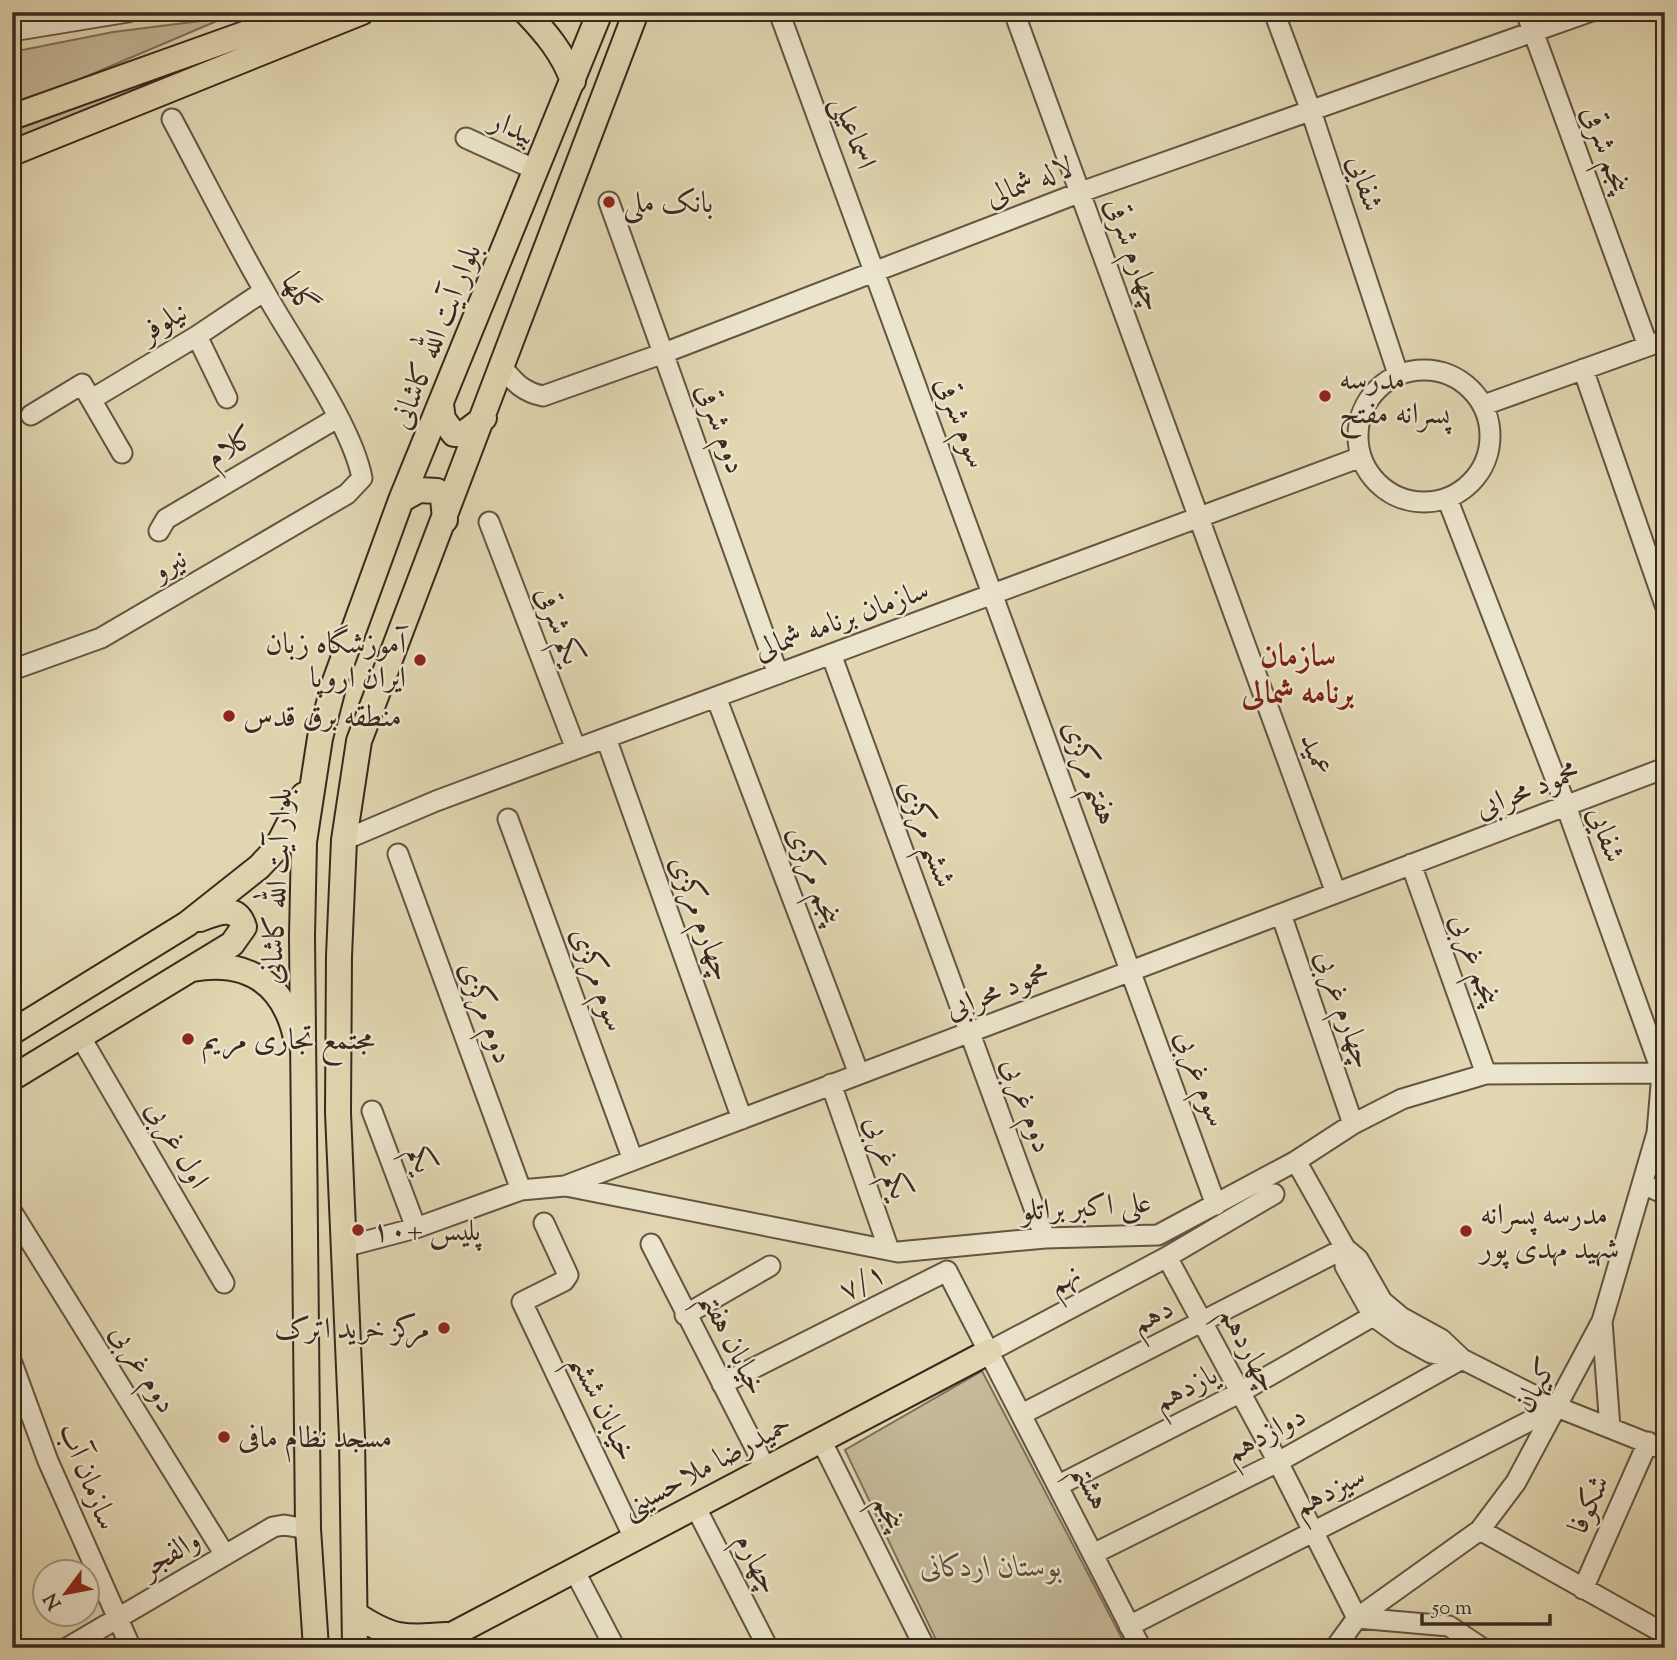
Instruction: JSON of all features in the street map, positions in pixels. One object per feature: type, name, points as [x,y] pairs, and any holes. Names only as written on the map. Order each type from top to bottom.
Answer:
[{"type":"main road","points":[[12,117],[264,29],[298,19],[362,12]]},
{"type":"main road","points":[[526,12],[550,38],[566,62],[573,81]]},
{"type":"main road","name":"بلوار آیت الله کاشانی","points":[[316,1648],[308,1529],[302,1099],[304,842],[313,775],[334,684],[401,500],[600,12]]},
{"type":"main road","points":[[355,1648],[338,1113],[339,957],[344,841],[359,741],[484,418],[636,12]]},
{"type":"main road","points":[[12,153],[264,29]]},
{"type":"main road","points":[[441,405],[443,419],[454,434],[463,434],[484,418]]},
{"type":"main road","points":[[401,500],[419,490],[437,491],[443,498],[444,520]]},
{"type":"main road","points":[[12,1032],[187,925],[276,849],[313,775]]},
{"type":"main road","points":[[12,1078],[185,970],[232,944],[244,927],[234,912],[222,911],[187,925]]},
{"type":"main road","points":[[185,970],[206,966],[250,971],[279,996],[291,1017],[298,1047],[302,1099]]},
{"type":"main road","name":"حمیدرضا ملاحسینی","points":[[427,1648],[454,1641],[574,1570],[990,1351]]},
{"type":"main road","points":[[355,1614],[382,1632],[454,1641]]},
{"type":"street","name":"اسماعیلی","points":[[779,12],[874,272]]},
{"type":"street","name":"چهارم شرقی","points":[[1014,12],[1200,517]]},
{"type":"street","name":"شفایی","points":[[1274,12],[1311,111],[1398,374]]},
{"type":"street","name":"پنجم شرقی","points":[[1526,12],[1656,343]]},
{"type":"street","name":"لاله شمالی","points":[[502,367],[515,384],[528,393],[543,396],[664,353],[1081,192],[1589,12]]},
{"type":"street","points":[[12,31],[120,14]]},
{"type":"street","name":"گلها","points":[[172,119],[358,458],[362,478],[348,494]]},
{"type":"street","name":"بیدار","points":[[466,138],[537,170]]},
{"type":"street","name":"دوم شرقی","points":[[609,202],[778,674]]},
{"type":"street","name":"سوم شرقی","points":[[874,272],[995,594]]},
{"type":"street","name":"نیلوفر","points":[[92,398],[197,336],[264,291]]},
{"type":"street","points":[[197,336],[227,398]]},
{"type":"street","points":[[1484,405],[1656,343]]},
{"type":"street","points":[[1418,369],[1437,370],[1456,377],[1472,389],[1484,405],[1490,423],[1491,442],[1487,460],[1471,483],[1447,498],[1426,502],[1405,500],[1387,491],[1371,476],[1361,457],[1358,438],[1360,418],[1375,392],[1398,374],[1418,369]]},
{"type":"street","points":[[1583,369],[1665,605]]},
{"type":"street","points":[[31,415],[82,384],[122,453]]},
{"type":"street","name":"کلام","points":[[159,531],[166,519],[337,418]]},
{"type":"street","name":"سازمان برنامه شمالی","points":[[344,841],[436,801],[1361,457]]},
{"type":"street","name":"نیرو","points":[[12,670],[102,638],[348,494]]},
{"type":"street","name":"شفایی","points":[[1447,498],[1566,806],[1664,1073]]},
{"type":"street","name":"عمید","points":[[1200,517],[1336,893]]},
{"type":"street","name":"یکم شرقی","points":[[489,522],[576,750]]},
{"type":"street","name":"هفتم مرکزی","points":[[995,594],[1131,971]]},
{"type":"street","name":"ششم مرکزی","points":[[831,654],[970,1032]]},
{"type":"street","name":"پنجم مرکزی","points":[[716,697],[859,1074]]},
{"type":"street","name":"چهارم مرکزی","points":[[606,738],[742,1119]]},
{"type":"street","name":"محمود محرابی","points":[[344,1247],[416,1228],[521,1190],[565,1186],[1665,768]]},
{"type":"street","name":"سوم مرکزی","points":[[508,819],[633,1160]]},
{"type":"street","name":"دوم مرکزی","points":[[398,854],[521,1190]]},
{"type":"street","name":"پنجم غربی","points":[[1411,864],[1486,1074]]},
{"type":"street","name":"چهارم غربی","points":[[1281,914],[1353,1124]]},
{"type":"street","name":"سوم غربی","points":[[1131,971],[1216,1205]]},
{"type":"street","name":"دوم غربی","points":[[970,1032],[1045,1238]]},
{"type":"street","name":"اول غربی","points":[[80,1036],[224,1283]]},
{"type":"street","name":"علی اکبر براتلو","points":[[565,1186],[898,1252],[1045,1238],[1158,1235],[1296,1161],[1353,1124],[1402,1100],[1486,1074],[1664,1073]]},
{"type":"street","name":"کیهان","points":[[1335,1648],[1357,1618],[1480,1530],[1516,1482],[1602,1321],[1657,1133],[1664,1073]]},
{"type":"street","name":"یکم غربی","points":[[831,1084],[889,1250]]},
{"type":"street","name":"یکم","points":[[372,1111],[416,1228]]},
{"type":"street","points":[[1296,1161],[1345,1248],[1358,1259],[1382,1301],[1401,1317],[1441,1339],[1462,1359]]},
{"type":"street","points":[[1643,1184],[1665,1194]]},
{"type":"street","name":"نهم","points":[[990,1351],[1167,1257],[1274,1194]]},
{"type":"street","name":"دوم غربی","points":[[12,1212],[225,1555]]},
{"type":"street","name":"خیابان ششم","points":[[544,1223],[568,1275],[564,1281],[522,1302],[634,1538]]},
{"type":"street","name":"خیابان هفتم","points":[[651,1244],[766,1469]]},
{"type":"street","points":[[1345,1248],[1345,1266],[1373,1316],[1431,1353],[1462,1359],[1557,1407],[1656,1446]]},
{"type":"street","name":"دهم","points":[[1022,1413],[1345,1248]]},
{"type":"street","name":"چهاردهم","points":[[1167,1257],[1278,1462],[1357,1618]]},
{"type":"street","points":[[685,1315],[770,1266]]},
{"type":"street","name":"۷/۱","points":[[722,1384],[947,1271],[990,1351]]},
{"type":"street","name":"یازدهم","points":[[1059,1485],[1239,1393],[1373,1316]]},
{"type":"street","points":[[1602,1321],[1610,1428]]},
{"type":"street","name":"هشتم","points":[[990,1351],[1140,1648]]},
{"type":"street","name":"دوازدهم","points":[[1093,1554],[1278,1462],[1462,1359]]},
{"type":"street","name":"سازمان آب","points":[[12,1363],[48,1461],[131,1648]]},
{"type":"street","name":"سیزدهم","points":[[1129,1626],[1557,1407]]},
{"type":"street","name":"پنجم","points":[[821,1440],[925,1648]]},
{"type":"street","name":"شکوفا","points":[[1583,1589],[1656,1446]]},
{"type":"street","name":"چهارم","points":[[695,1506],[768,1648]]},
{"type":"street","name":"والفجر","points":[[67,1648],[273,1527],[284,1525],[308,1529]]},
{"type":"street","name":"شکوفا","points":[[1480,1530],[1665,1634]]},
{"type":"street","points":[[574,1570],[615,1648]]},
{"type":"street","points":[[1357,1618],[1449,1626],[1482,1648]]},
{"type":"green space","points":[[224,18],[12,108],[12,52],[113,32]]},
{"type":"green space","points":[[217,52],[224,58],[12,143],[12,127]]},
{"type":"green space","name":"بوستان اردکانی","points":[[982,1371],[1127,1648],[940,1648],[845,1450]]},
{"type":"place","name":"بانک ملی","points":[[609,202]]},
{"type":"place","name":"مدرسه پسرانه مفتح","points":[[1325,396]]},
{"type":"place","name":"آموزشگاه زبان ایران اروپا","points":[[420,660]]},
{"type":"place","name":"منطقه برق قدس","points":[[229,716]]},
{"type":"place","name":"مجتمع تجاری مریم","points":[[188,1039]]},
{"type":"place","name":"پلیس +۱۰","points":[[358,1230]]},
{"type":"place","name":"مدرسه پسرانه شهید مهدی پور","points":[[1466,1231]]},
{"type":"place","name":"مرکز خرید اترک","points":[[444,1328]]},
{"type":"place","name":"مسجد نظام مافی","points":[[224,1437]]},
{"type":"district","name":"سازمان برنامه شمالی","points":[[1298,674]]}]
